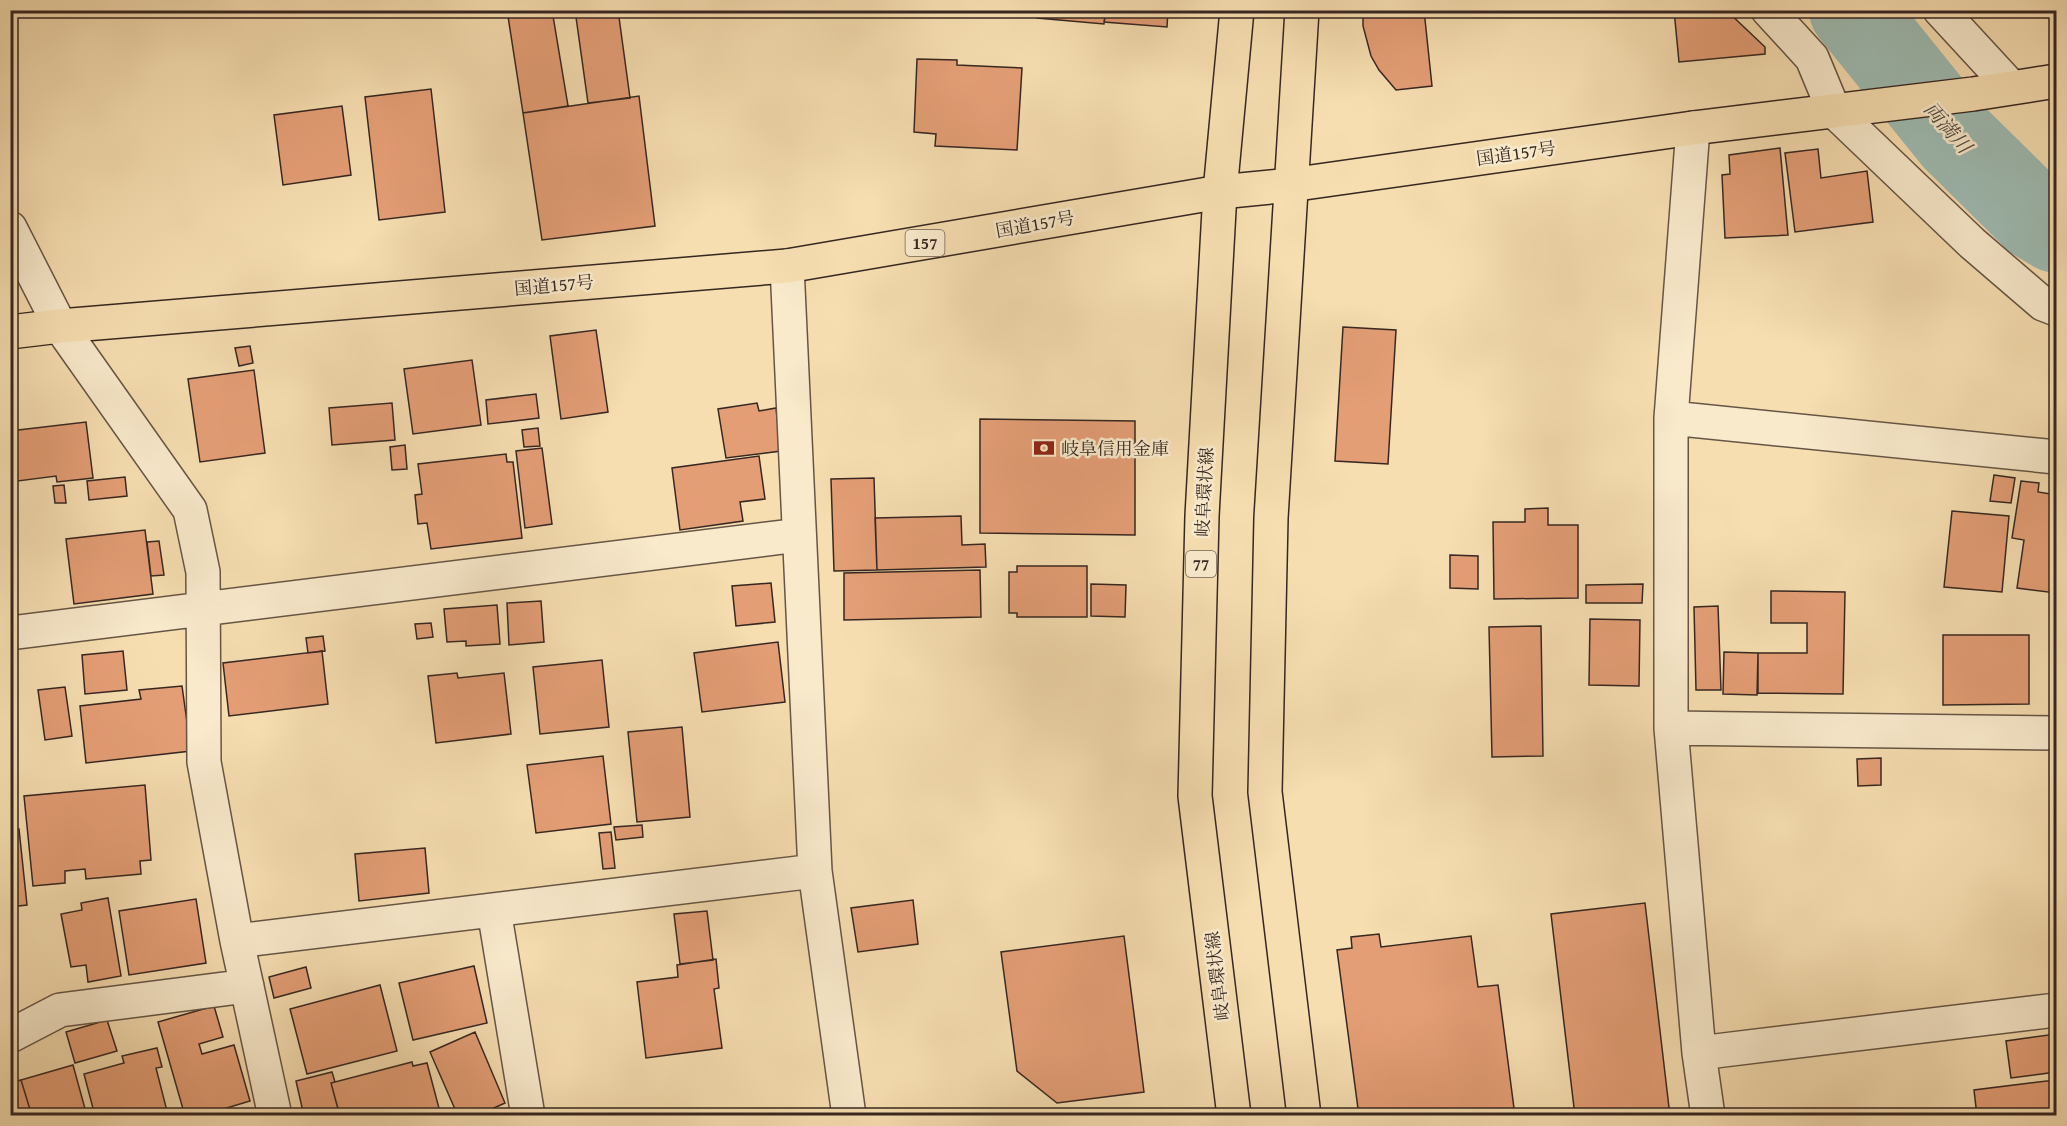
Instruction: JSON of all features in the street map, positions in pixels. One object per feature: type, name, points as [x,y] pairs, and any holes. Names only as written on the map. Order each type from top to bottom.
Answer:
[{"type":"main road","name":"岐阜環状線","points":[[1234,1116],[1195,796],[1202,516],[1220,192],[1237,10]]},
{"type":"main road","points":[[1302,10],[1271,518],[1265,792],[1304,1116]]},
{"type":"main road","name":"国道157号","points":[[10,332],[787,266],[1220,192],[1290,185],[1693,128],[1973,94],[2056,81]]},
{"type":"street","points":[[1768,10],[1812,58],[1834,111],[1972,243],[2043,304],[2056,309]]},
{"type":"street","points":[[1940,10],[2011,87]]},
{"type":"street","points":[[1693,128],[1671,418],[1671,728],[1699,1053],[1708,1116]]},
{"type":"street","points":[[10,228],[60,326],[190,510],[203,572],[204,762],[237,941],[275,1116]]},
{"type":"street","points":[[787,266],[815,871],[849,1116]]},
{"type":"street","points":[[1671,418],[2056,457]]},
{"type":"street","points":[[10,633],[800,535]]},
{"type":"street","points":[[1671,728],[2056,733]]},
{"type":"street","points":[[237,941],[815,871]]},
{"type":"street","points":[[494,910],[528,1116]]},
{"type":"street","points":[[10,1036],[60,1010],[247,986]]},
{"type":"street","points":[[1699,1053],[2056,1010]]},
{"type":"building","points":[[507,10],[552,10],[568,106],[523,113]]},
{"type":"building","points":[[575,10],[618,10],[630,98],[588,103]]},
{"type":"building","points":[[1037,10],[1106,10],[1104,24],[1037,18]]},
{"type":"building","points":[[1106,10],[1168,10],[1167,27],[1104,22]]},
{"type":"building","points":[[1363,10],[1424,10],[1432,86],[1396,90],[1379,70],[1371,56],[1363,26]]},
{"type":"building","points":[[1674,10],[1726,10],[1765,47],[1765,54],[1679,62]]},
{"type":"building","points":[[1981,10],[2056,10],[2056,18],[1981,14]]},
{"type":"building","points":[[917,59],[957,60],[957,65],[1022,68],[1017,150],[935,146],[936,134],[914,132]]},
{"type":"building","points":[[431,89],[445,212],[379,220],[365,97]]},
{"type":"building","points":[[639,96],[655,226],[542,240],[523,113]]},
{"type":"building","points":[[342,106],[351,175],[283,185],[274,115]]},
{"type":"building","points":[[1780,148],[1788,235],[1725,238],[1722,175],[1730,174],[1729,155]]},
{"type":"building","points":[[1818,149],[1821,178],[1867,171],[1873,222],[1795,232],[1785,153]]},
{"type":"building","points":[[1343,327],[1396,330],[1388,464],[1335,461]]},
{"type":"building","points":[[596,330],[608,412],[561,419],[550,336]]},
{"type":"building","points":[[250,346],[253,363],[239,366],[235,348]]},
{"type":"building","points":[[472,360],[481,425],[413,434],[404,369]]},
{"type":"building","points":[[254,370],[265,453],[200,462],[188,379]]},
{"type":"building","points":[[536,394],[539,418],[488,424],[486,400]]},
{"type":"building","points":[[392,403],[395,440],[332,445],[329,408]]},
{"type":"building","points":[[757,403],[759,411],[776,408],[781,451],[726,458],[718,409]]},
{"type":"building","points":[[980,419],[1135,421],[1135,535],[980,533]]},
{"type":"building","points":[[86,422],[93,478],[57,482],[56,476],[10,482],[10,431]]},
{"type":"building","points":[[538,428],[540,446],[524,447],[522,430]]},
{"type":"building","points":[[405,445],[407,469],[392,470],[390,447]]},
{"type":"building","points":[[542,448],[552,524],[525,528],[516,451]]},
{"type":"building","points":[[506,454],[507,462],[513,462],[522,538],[431,549],[427,523],[418,524],[415,495],[422,494],[418,464]]},
{"type":"building","points":[[759,456],[765,499],[740,502],[743,521],[680,530],[672,468]]},
{"type":"building","points":[[1994,475],[2015,478],[2011,503],[1990,501]]},
{"type":"building","points":[[125,477],[127,496],[89,500],[87,481]]},
{"type":"building","points":[[874,478],[877,570],[834,571],[831,479]]},
{"type":"building","points":[[2021,481],[2039,483],[2038,492],[2056,495],[2056,593],[2017,588],[2024,540],[2012,538]]},
{"type":"building","points":[[64,485],[66,503],[55,503],[53,486]]},
{"type":"building","points":[[1548,508],[1548,525],[1578,525],[1578,598],[1494,599],[1493,522],[1525,522],[1525,509]]},
{"type":"building","points":[[1952,511],[2009,516],[2002,592],[1944,587]]},
{"type":"building","points":[[961,516],[962,545],[985,544],[986,567],[877,570],[875,518]]},
{"type":"building","points":[[145,530],[153,594],[74,604],[66,539]]},
{"type":"building","points":[[159,541],[164,575],[151,576],[147,542]]},
{"type":"building","points":[[1450,555],[1478,556],[1478,589],[1450,588]]},
{"type":"building","points":[[1017,566],[1087,566],[1087,617],[1017,617],[1017,613],[1009,613],[1009,572],[1017,572]]},
{"type":"building","points":[[980,570],[981,617],[844,620],[844,573]]},
{"type":"building","points":[[771,583],[775,622],[736,626],[732,586]]},
{"type":"building","points":[[1091,584],[1126,585],[1125,617],[1091,616]]},
{"type":"building","points":[[1643,584],[1642,603],[1586,603],[1586,585]]},
{"type":"building","points":[[1771,591],[1845,592],[1843,694],[1758,693],[1758,653],[1807,653],[1807,623],[1771,623]]},
{"type":"building","points":[[541,601],[544,642],[509,645],[507,603]]},
{"type":"building","points":[[497,605],[500,644],[466,646],[466,641],[447,642],[444,609]]},
{"type":"building","points":[[1718,606],[1721,690],[1696,690],[1694,607]]},
{"type":"building","points":[[1590,619],[1640,620],[1639,686],[1589,685]]},
{"type":"building","points":[[431,623],[433,637],[417,639],[415,624]]},
{"type":"building","points":[[1541,626],[1543,756],[1492,757],[1489,627]]},
{"type":"building","points":[[1943,635],[2029,635],[2029,704],[1943,705]]},
{"type":"building","points":[[323,636],[325,651],[308,653],[306,638]]},
{"type":"building","points":[[778,642],[785,702],[702,712],[694,653]]},
{"type":"building","points":[[123,651],[127,690],[85,694],[82,655]]},
{"type":"building","points":[[322,651],[328,704],[229,716],[223,663]]},
{"type":"building","points":[[1724,652],[1758,653],[1757,695],[1723,694]]},
{"type":"building","points":[[602,660],[609,727],[540,734],[533,667]]},
{"type":"building","points":[[457,673],[458,678],[504,673],[511,734],[436,743],[428,676]]},
{"type":"building","points":[[182,686],[191,751],[86,763],[80,706],[141,699],[139,690]]},
{"type":"building","points":[[65,687],[72,736],[45,740],[38,690]]},
{"type":"building","points":[[682,727],[690,817],[637,822],[628,732]]},
{"type":"building","points":[[603,756],[611,824],[536,833],[527,765]]},
{"type":"building","points":[[1881,758],[1881,785],[1858,786],[1857,759]]},
{"type":"building","points":[[145,785],[151,860],[140,861],[141,874],[86,879],[85,869],[65,871],[65,883],[33,886],[24,796]]},
{"type":"building","points":[[642,825],[643,837],[616,840],[614,827]]},
{"type":"building","points":[[19,829],[27,905],[10,907],[10,830]]},
{"type":"building","points":[[611,832],[615,868],[603,869],[599,833]]},
{"type":"building","points":[[425,848],[429,893],[359,901],[355,854]]},
{"type":"building","points":[[108,898],[121,976],[88,982],[86,965],[71,967],[61,914],[82,910],[81,903]]},
{"type":"building","points":[[196,899],[206,963],[129,975],[119,911]]},
{"type":"building","points":[[913,900],[918,944],[858,952],[851,908]]},
{"type":"building","points":[[1645,903],[1670,1116],[1575,1116],[1551,914]]},
{"type":"building","points":[[707,911],[713,960],[680,964],[674,914]]},
{"type":"building","points":[[1379,934],[1381,947],[1471,936],[1478,987],[1498,985],[1515,1116],[1359,1116],[1337,950],[1352,948],[1351,937]]},
{"type":"building","points":[[1124,936],[1144,1092],[1057,1103],[1017,1071],[1001,952]]},
{"type":"building","points":[[716,959],[719,988],[714,989],[722,1048],[646,1058],[637,982],[678,977],[677,965]]},
{"type":"building","points":[[474,966],[487,1023],[413,1040],[399,983]]},
{"type":"building","points":[[306,967],[311,988],[274,998],[269,977]]},
{"type":"building","points":[[380,985],[397,1051],[307,1074],[290,1009]]},
{"type":"building","points":[[214,1006],[223,1037],[199,1044],[202,1054],[234,1045],[250,1101],[200,1116],[185,1116],[158,1022]]},
{"type":"building","points":[[107,1020],[117,1051],[75,1063],[66,1032]]},
{"type":"building","points":[[475,1032],[505,1103],[476,1116],[458,1116],[430,1052]]},
{"type":"building","points":[[2056,1034],[2056,1072],[2011,1078],[2006,1041]]},
{"type":"building","points":[[157,1048],[162,1067],[156,1068],[167,1111],[155,1116],[95,1116],[84,1074],[124,1063],[122,1056]]},
{"type":"building","points":[[412,1062],[413,1066],[427,1063],[440,1112],[426,1116],[340,1116],[331,1083]]},
{"type":"building","points":[[73,1065],[87,1116],[32,1116],[21,1080]]},
{"type":"building","points":[[332,1072],[335,1082],[331,1083],[338,1109],[304,1116],[296,1081]]},
{"type":"building","points":[[21,1080],[32,1116],[10,1116],[10,1083]]},
{"type":"building","points":[[2055,1080],[2056,1116],[1977,1116],[1974,1090]]},
{"type":"waterway","name":"両満川","points":[[1852,10],[1956,139],[2036,218],[2056,230]]},
{"type":"place","name":"岐阜信用金庫","points":[[1044,448]]}]
